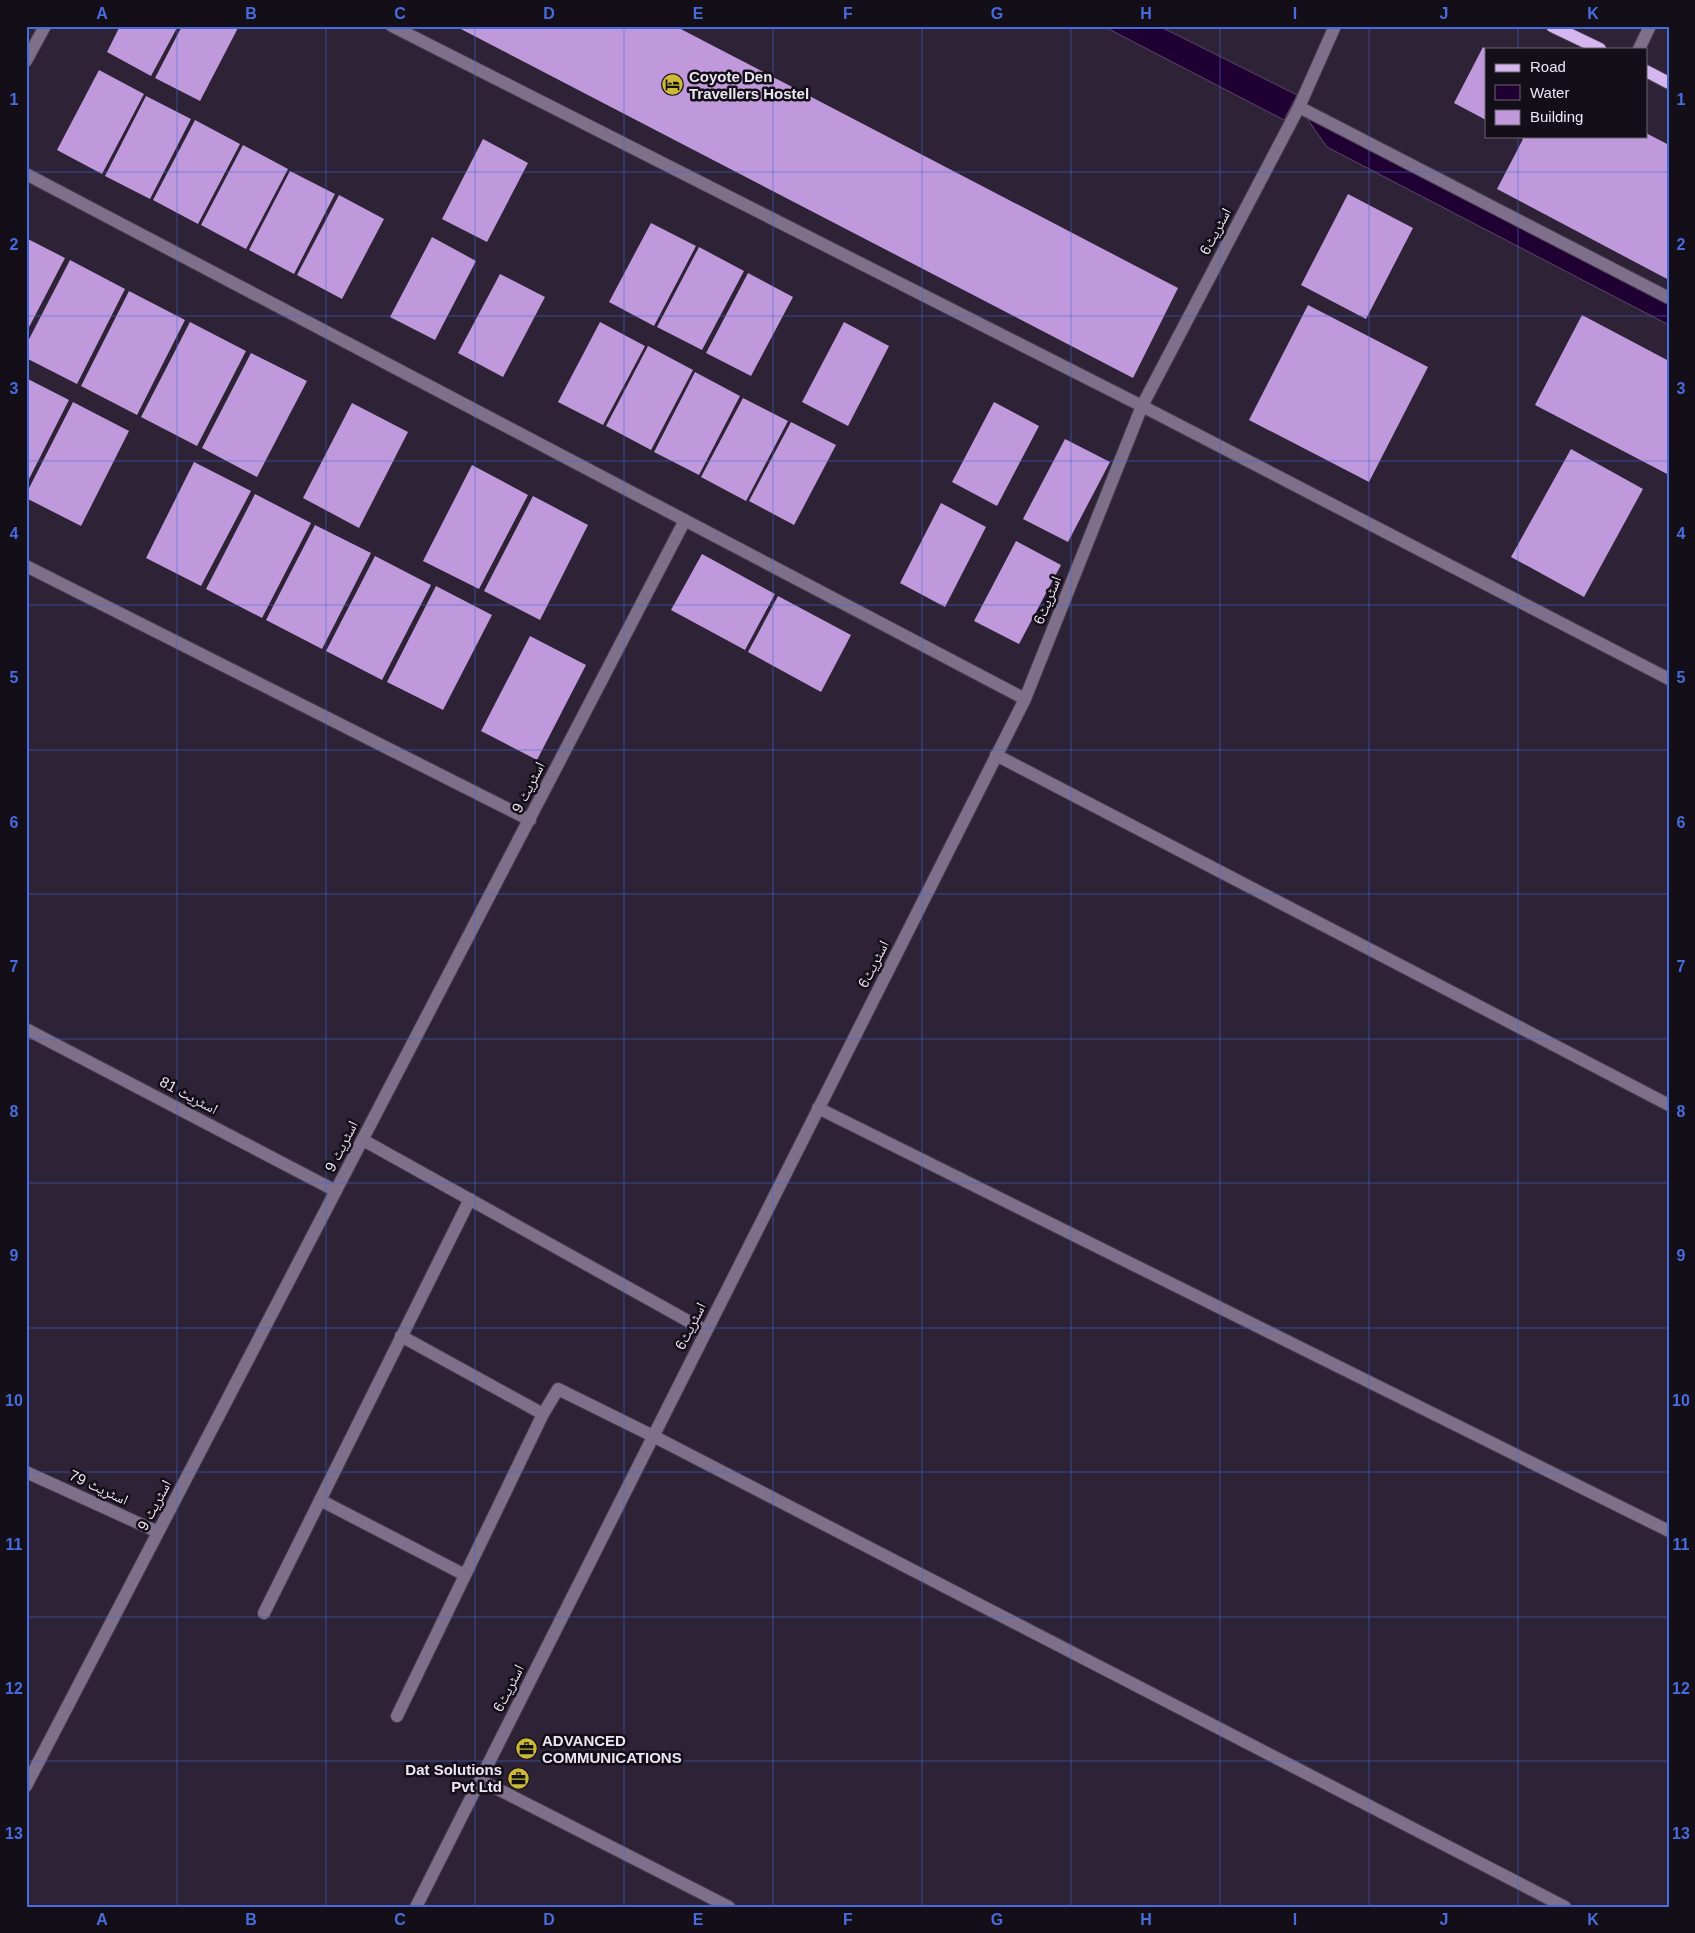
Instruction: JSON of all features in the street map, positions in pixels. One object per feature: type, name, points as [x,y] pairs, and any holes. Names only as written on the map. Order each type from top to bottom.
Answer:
[{"type":"main road","points":[[1552,26],[1598,48]]},
{"type":"main road","points":[[1648,73],[1669,83]]},
{"type":"street","points":[[26,61],[44,26]]},
{"type":"street","points":[[392,26],[1142,406],[1669,679]]},
{"type":"street","name":"اسٹریٹ6","points":[[416,1907],[1025,699],[1142,406],[1298,107],[1335,26]]},
{"type":"street","points":[[1639,48],[1650,26]]},
{"type":"street","points":[[1298,107],[1669,298]]},
{"type":"street","points":[[26,174],[1025,699]]},
{"type":"street","name":"اسٹریٹ 9","points":[[26,1786],[685,520]]},
{"type":"street","points":[[26,566],[530,820]]},
{"type":"street","points":[[996,755],[1669,1105]]},
{"type":"street","name":"اسٹریٹ 81","points":[[26,1029],[336,1191]]},
{"type":"street","points":[[818,1108],[1669,1531]]},
{"type":"street","points":[[362,1140],[706,1331]]},
{"type":"street","points":[[264,1613],[470,1199]]},
{"type":"street","points":[[401,1336],[543,1414]]},
{"type":"street","points":[[397,1716],[543,1414],[558,1389],[653,1436],[1565,1907]]},
{"type":"street","name":"اسٹریٹ 79","points":[[26,1472],[158,1532]]},
{"type":"street","points":[[320,1500],[465,1575]]},
{"type":"street","points":[[480,1780],[729,1907]]},
{"type":"water","points":[[1103,26],[1159,26],[1297,95],[1284,120]]},
{"type":"water","points":[[1299,107],[1669,298],[1669,325],[1327,147]]},
{"type":"building","points":[[120,26],[178,26],[151,76],[107,52]]},
{"type":"building","points":[[182,26],[239,26],[200,101],[155,78]]},
{"type":"building","points":[[455,26],[675,26],[1178,288],[1133,378]]},
{"type":"building","points":[[1483,47],[1485,48],[1485,119],[1454,103]]},
{"type":"building","points":[[99,70],[144,94],[102,174],[57,150]]},
{"type":"building","points":[[146,96],[191,119],[150,199],[105,176]]},
{"type":"building","points":[[195,120],[240,144],[198,224],[153,200]]},
{"type":"building","points":[[1648,134],[1669,145],[1669,280],[1497,189],[1523,139],[1521,138],[1648,138]]},
{"type":"building","points":[[483,139],[528,163],[487,242],[442,219]]},
{"type":"building","points":[[243,145],[288,169],[246,249],[201,225]]},
{"type":"building","points":[[290,171],[335,194],[294,274],[249,250]]},
{"type":"building","points":[[1348,194],[1413,228],[1366,319],[1301,285]]},
{"type":"building","points":[[339,195],[384,219],[342,299],[297,275]]},
{"type":"building","points":[[651,223],[696,246],[654,326],[609,302]]},
{"type":"building","points":[[432,237],[476,261],[435,340],[390,317]]},
{"type":"building","points":[[26,238],[65,258],[26,333]]},
{"type":"building","points":[[699,247],[744,271],[702,350],[657,327]]},
{"type":"building","points":[[70,260],[125,289],[77,384],[26,358],[26,345]]},
{"type":"building","points":[[748,273],[793,297],[751,376],[706,353]]},
{"type":"building","points":[[500,274],[545,297],[503,377],[458,353]]},
{"type":"building","points":[[129,291],[185,320],[137,415],[81,386]]},
{"type":"building","points":[[1308,305],[1428,367],[1369,482],[1249,420]]},
{"type":"building","points":[[1582,315],[1669,361],[1669,475],[1535,405]]},
{"type":"building","points":[[190,322],[246,351],[197,446],[141,417]]},
{"type":"building","points":[[600,322],[645,346],[603,425],[558,402]]},
{"type":"building","points":[[844,322],[889,346],[848,426],[802,402]]},
{"type":"building","points":[[648,346],[693,370],[651,450],[606,426]]},
{"type":"building","points":[[251,353],[307,381],[257,477],[202,448]]},
{"type":"building","points":[[695,372],[740,396],[699,475],[654,452]]},
{"type":"building","points":[[26,378],[69,400],[26,485]]},
{"type":"building","points":[[743,398],[788,421],[746,501],[701,477]]},
{"type":"building","points":[[73,402],[129,431],[81,526],[26,498],[26,494]]},
{"type":"building","points":[[994,402],[1039,426],[997,506],[952,482]]},
{"type":"building","points":[[352,403],[408,432],[359,528],[303,498]]},
{"type":"building","points":[[791,422],[836,445],[794,525],[749,501]]},
{"type":"building","points":[[1065,439],[1110,462],[1068,542],[1023,519]]},
{"type":"building","points":[[1571,449],[1643,489],[1584,597],[1511,557]]},
{"type":"building","points":[[194,462],[251,491],[201,586],[146,558]]},
{"type":"building","points":[[472,465],[528,495],[479,589],[423,561]]},
{"type":"building","points":[[255,494],[311,523],[262,618],[206,589]]},
{"type":"building","points":[[533,496],[588,525],[540,620],[484,591]]},
{"type":"building","points":[[941,503],[986,527],[945,607],[900,583]]},
{"type":"building","points":[[315,525],[371,553],[322,649],[266,620]]},
{"type":"building","points":[[1016,541],[1061,565],[1019,644],[974,621]]},
{"type":"building","points":[[702,554],[775,594],[745,650],[671,610]]},
{"type":"building","points":[[375,556],[431,585],[382,680],[326,651]]},
{"type":"building","points":[[436,586],[492,615],[443,710],[387,682]]},
{"type":"building","points":[[778,596],[851,635],[821,692],[748,652]]},
{"type":"building","points":[[530,636],[586,665],[537,760],[481,731]]},
{"type":"place","name":"Coyote Den Travellers Hostel","points":[[673,85]]},
{"type":"place","name":"ADVANCED COMMUNICATIONS","points":[[526,1749]]},
{"type":"place","name":"Dat Solutions Pvt Ltd","points":[[518,1778]]}]
